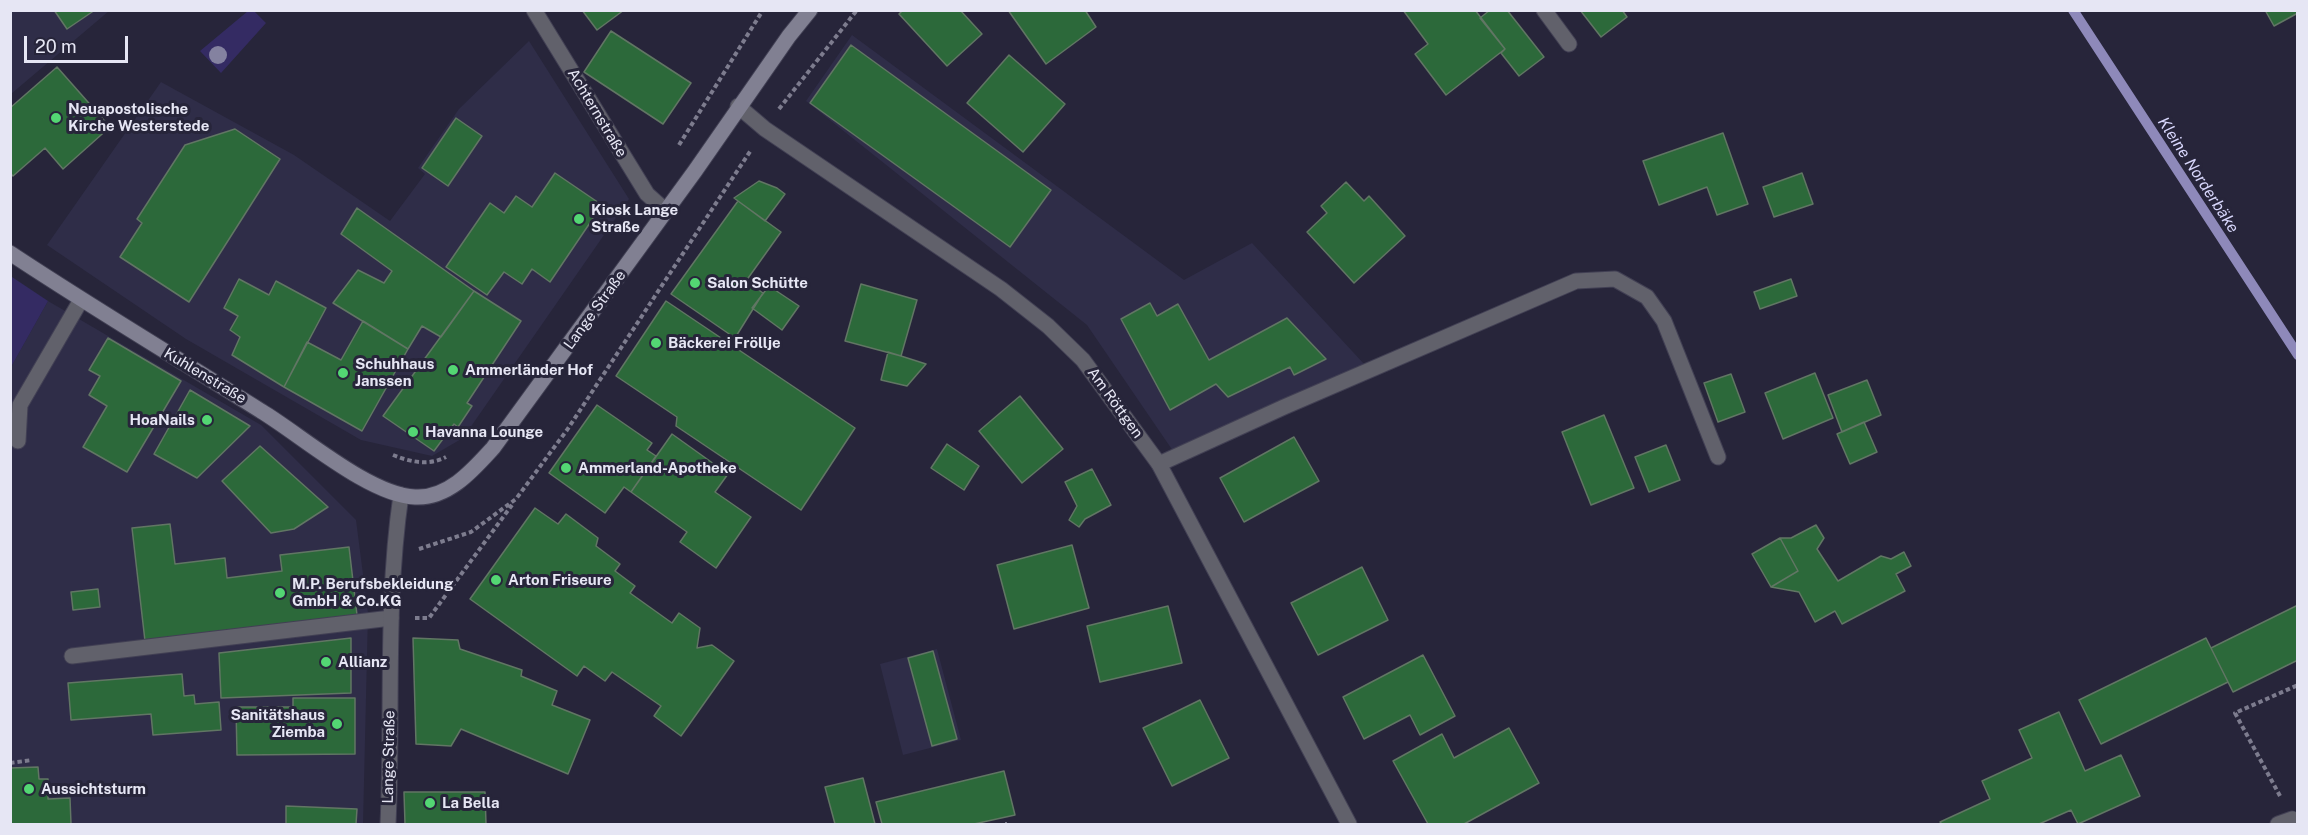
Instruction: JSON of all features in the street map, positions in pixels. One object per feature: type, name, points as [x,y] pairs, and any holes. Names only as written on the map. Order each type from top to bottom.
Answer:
[{"type":"street","name":"Achternstraße","points":[[534,10],[646,194],[666,211]]},
{"type":"street","name":"Lange Straße","points":[[388,825],[391,618],[401,495],[416,497],[432,495],[462,480],[474,470],[535,393],[666,211],[738,106],[810,10]]},
{"type":"street","points":[[1544,10],[1569,44]]},
{"type":"street","name":"Am Röttgen","points":[[738,106],[765,129],[1001,289],[1048,326],[1083,360],[1105,387],[1159,464],[1349,825]]},
{"type":"street","name":"Kuhlenstraße","points":[[10,253],[376,485],[401,495]]},
{"type":"street","points":[[1159,464],[1284,406],[1576,281],[1615,279],[1647,297],[1664,321],[1718,458]]},
{"type":"street","points":[[18,441],[20,405],[81,300]]},
{"type":"street","points":[[72,656],[391,618]]},
{"type":"path","points":[[673,155],[763,10]]},
{"type":"path","points":[[391,618],[429,618],[567,430],[765,129],[857,10]]},
{"type":"path","points":[[393,455],[409,461]]},
{"type":"path","points":[[395,555],[442,543],[471,532],[516,499]]},
{"type":"path","points":[[2289,823],[2235,714],[2298,685]]},
{"type":"path","points":[[10,763],[32,760]]},
{"type":"shaded area","points":[[11,11],[109,11],[11,94]]},
{"type":"shaded area","points":[[248,11],[254,11],[266,23],[221,73],[200,51]]},
{"type":"shaded area","points":[[852,35],[1184,280],[1252,243],[1365,365],[1173,451],[1087,325],[806,101]]},
{"type":"shaded area","points":[[529,41],[629,199],[463,438],[432,456],[361,440],[186,339],[47,245],[161,82],[294,155],[390,221],[425,174],[418,168],[459,109]]},
{"type":"shaded area","points":[[12,277],[48,301],[11,367],[10,280]]},
{"type":"shaded area","points":[[48,301],[261,425],[356,520],[368,613],[363,824],[11,824],[11,367]]},
{"type":"shaded area","points":[[937,649],[961,740],[903,755],[880,664]]},
{"type":"building","points":[[54,10],[95,10],[67,29]]},
{"type":"building","points":[[582,10],[624,10],[597,30]]},
{"type":"building","points":[[903,10],[960,10],[982,34],[947,66],[899,14]]},
{"type":"building","points":[[1008,10],[1085,10],[1096,27],[1046,64]]},
{"type":"building","points":[[1403,10],[1475,10],[1505,49],[1446,95],[1415,54],[1428,44]]},
{"type":"building","points":[[1490,10],[1507,10],[1544,57],[1519,76],[1501,53],[1505,49],[1480,18]]},
{"type":"building","points":[[1580,10],[1622,10],[1627,17],[1601,37]]},
{"type":"building","points":[[2265,10],[2298,10],[2298,13],[2274,26]]},
{"type":"building","points":[[611,31],[691,83],[663,124],[584,72]]},
{"type":"building","points":[[851,45],[1051,190],[1010,247],[810,103]]},
{"type":"building","points":[[1009,55],[1065,104],[1023,152],[967,103]]},
{"type":"building","name":"Neuapostolische Kirche Westerstede","points":[[57,67],[110,127],[63,169],[45,148],[13,176],[10,173],[10,108]]},
{"type":"building","points":[[456,118],[482,136],[448,186],[422,168]]},
{"type":"building","points":[[235,129],[280,159],[189,302],[120,257],[142,223],[137,219],[185,145]]},
{"type":"building","points":[[1723,133],[1748,204],[1717,215],[1707,187],[1659,205],[1643,161]]},
{"type":"building","points":[[555,173],[602,205],[550,282],[532,269],[522,284],[504,272],[487,295],[446,267],[490,203],[504,213],[516,196],[532,207]]},
{"type":"building","points":[[1802,173],[1813,204],[1774,217],[1763,187]]},
{"type":"building","points":[[759,181],[785,194],[765,221],[734,198]]},
{"type":"building","points":[[1346,182],[1364,201],[1369,196],[1405,236],[1354,283],[1307,232],[1327,213],[1321,206]]},
{"type":"building","points":[[738,201],[781,232],[746,281],[763,293],[735,338],[671,294]]},
{"type":"building","points":[[357,208],[474,291],[441,337],[422,326],[408,349],[333,303],[358,270],[384,283],[392,271],[341,234]]},
{"type":"building","points":[[239,279],[269,295],[276,281],[326,308],[284,387],[232,355],[240,337],[230,330],[238,316],[224,308]]},
{"type":"building","points":[[1791,279],[1797,296],[1760,309],[1754,292]]},
{"type":"building","points":[[861,284],[917,300],[901,356],[845,341]]},
{"type":"building","points":[[769,286],[799,306],[782,330],[752,308]]},
{"type":"building","name":"Ammerländer Hof","points":[[474,291],[521,321],[467,403],[472,406],[458,427],[454,424],[434,451],[383,416]]},
{"type":"building","points":[[666,301],[855,428],[801,510],[676,426],[677,417],[616,376]]},
{"type":"building","points":[[1150,303],[1157,316],[1178,304],[1209,360],[1287,318],[1326,359],[1294,375],[1290,367],[1228,397],[1216,384],[1170,410],[1121,319]]},
{"type":"building","name":"Schuhhaus Janssen","points":[[363,321],[408,349],[362,431],[284,387],[307,342],[341,360]]},
{"type":"building","points":[[108,338],[181,381],[127,472],[83,447],[107,406],[89,395],[100,376],[89,370]]},
{"type":"building","points":[[888,352],[926,364],[907,386],[881,380]]},
{"type":"building","points":[[1815,373],[1833,418],[1783,439],[1765,393]]},
{"type":"building","points":[[1731,374],[1745,412],[1718,422],[1704,383]]},
{"type":"building","points":[[1867,380],[1881,415],[1842,432],[1828,395]]},
{"type":"building","points":[[190,390],[250,426],[197,478],[154,454]]},
{"type":"building","points":[[1020,396],[1063,449],[1022,483],[979,431]]},
{"type":"building","points":[[597,405],[652,443],[647,450],[656,456],[631,492],[624,487],[605,513],[549,473]]},
{"type":"building","points":[[1604,415],[1634,488],[1591,505],[1562,432]]},
{"type":"building","points":[[1864,422],[1877,452],[1850,464],[1837,434]]},
{"type":"building","points":[[672,434],[728,474],[715,492],[751,517],[716,568],[680,542],[687,532],[631,492]]},
{"type":"building","points":[[1294,437],[1319,481],[1244,522],[1220,478]]},
{"type":"building","points":[[947,444],[979,466],[964,490],[931,468]]},
{"type":"building","points":[[1666,445],[1680,480],[1649,492],[1635,457]]},
{"type":"building","points":[[260,446],[328,507],[294,529],[271,533],[222,481]]},
{"type":"building","points":[[1092,469],[1111,505],[1085,519],[1079,527],[1069,520],[1077,506],[1065,482]]},
{"type":"building","points":[[535,508],[558,524],[566,514],[598,538],[596,546],[620,564],[615,571],[635,586],[630,593],[672,623],[679,613],[700,628],[697,648],[712,645],[734,661],[681,736],[654,716],[661,706],[612,672],[605,681],[584,666],[577,676],[470,599]]},
{"type":"building","points":[[170,524],[175,564],[225,558],[227,578],[282,571],[280,555],[349,547],[357,615],[145,641],[132,528]]},
{"type":"building","points":[[1816,525],[1824,538],[1817,549],[1838,581],[1881,556],[1891,559],[1904,552],[1911,566],[1896,574],[1905,591],[1842,624],[1835,611],[1815,622],[1799,592],[1771,587],[1798,571],[1780,538],[1791,538]]},
{"type":"building","points":[[1780,538],[1798,571],[1771,587],[1752,554]]},
{"type":"building","points":[[1072,545],[1089,608],[1014,629],[997,565]]},
{"type":"building","points":[[1362,567],[1388,620],[1318,655],[1291,603]]},
{"type":"building","points":[[98,589],[100,607],[73,610],[71,592]]},
{"type":"building","points":[[2298,605],[2298,660],[2233,692],[2211,648]]},
{"type":"building","points":[[1168,606],[1182,663],[1100,682],[1087,626]]},
{"type":"building","points":[[351,638],[351,693],[221,698],[219,653]]},
{"type":"building","points":[[413,638],[458,640],[460,649],[522,670],[521,676],[557,691],[552,705],[590,720],[568,774],[461,729],[451,746],[416,744]]},
{"type":"building","points":[[2206,638],[2228,682],[2101,744],[2079,700]]},
{"type":"building","points":[[933,651],[957,739],[932,746],[908,658]]},
{"type":"building","points":[[1423,655],[1455,716],[1420,735],[1410,715],[1364,739],[1343,697]]},
{"type":"building","points":[[182,674],[184,696],[194,695],[195,704],[219,702],[221,730],[153,735],[151,714],[71,720],[68,683]]},
{"type":"building","points":[[293,698],[355,698],[355,754],[237,755],[236,707],[293,707]]},
{"type":"building","points":[[1200,700],[1229,758],[1172,786],[1143,728]]},
{"type":"building","points":[[2059,712],[2085,771],[2121,755],[2140,796],[2078,824],[2071,810],[2039,824],[1942,824],[1940,822],[1990,799],[1982,781],[2032,758],[2019,730]]},
{"type":"building","points":[[1509,728],[1539,783],[1464,824],[1428,824],[1393,761],[1442,734],[1454,758]]},
{"type":"building","name":"Aussichtsturm","points":[[38,767],[39,779],[48,779],[48,799],[70,798],[71,824],[10,824],[10,768]]},
{"type":"building","points":[[1004,771],[1015,815],[974,824],[882,824],[876,802]]},
{"type":"building","points":[[863,778],[875,824],[835,824],[825,787]]},
{"type":"building","points":[[404,792],[485,792],[486,824],[405,824]]},
{"type":"building","points":[[286,806],[357,809],[356,824],[286,824]]},
{"type":"waterway","name":"Kleine Norderbäke","points":[[2073,10],[2298,355]]},
{"type":"place","name":"Neuapostolische Kirche Westerstede","points":[[56,118]]},
{"type":"place","name":"Kiosk Lange Straße","points":[[579,219]]},
{"type":"place","name":"Salon Schütte","points":[[695,283]]},
{"type":"place","name":"Bäckerei Fröllje","points":[[656,343]]},
{"type":"place","name":"Ammerländer Hof","points":[[453,370]]},
{"type":"place","name":"Schuhhaus Janssen","points":[[343,373]]},
{"type":"place","name":"HoaNails","points":[[207,420]]},
{"type":"place","name":"Havanna Lounge","points":[[413,432]]},
{"type":"place","name":"Ammerland-Apotheke","points":[[566,468]]},
{"type":"place","name":"Arton Friseure","points":[[496,580]]},
{"type":"place","name":"M.P. Berufsbekleidung GmbH & Co.KG","points":[[280,593]]},
{"type":"place","name":"Allianz","points":[[326,662]]},
{"type":"place","name":"Sanitätshaus Ziemba","points":[[337,724]]},
{"type":"place","name":"Aussichtsturm","points":[[29,789]]},
{"type":"place","name":"La Bella","points":[[430,803]]}]
